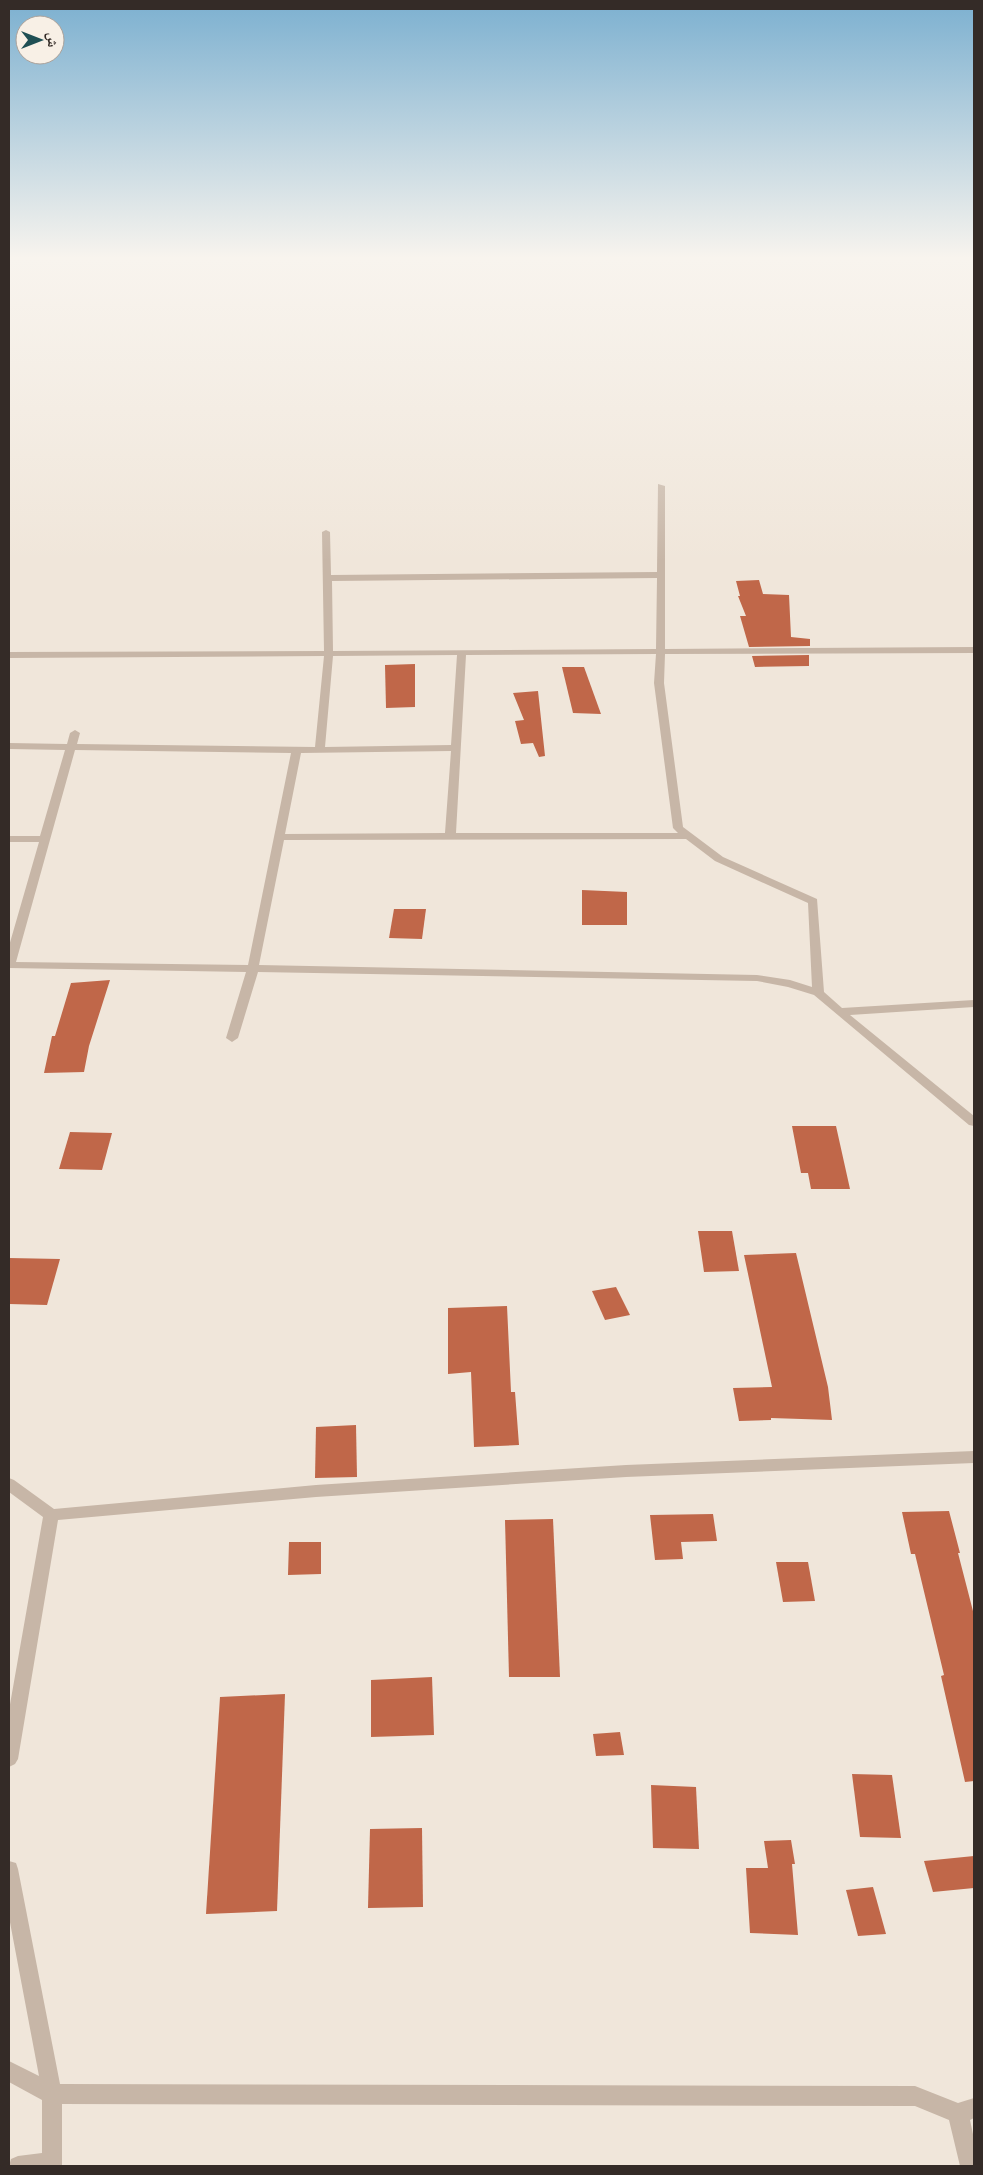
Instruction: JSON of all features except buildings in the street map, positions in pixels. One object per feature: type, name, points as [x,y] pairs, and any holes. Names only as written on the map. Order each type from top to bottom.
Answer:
[{"type":"street","points":[[661,486],[662,575],[659,683],[678,828],[719,859],[813,902],[818,993]]},
{"type":"street","points":[[320,750],[329,654],[326,532]]},
{"type":"street","points":[[327,578],[662,575]]},
{"type":"street","points":[[9,656],[974,650]]},
{"type":"street","points":[[450,837],[462,653]]},
{"type":"street","points":[[75,732],[9,965],[757,978],[790,984],[818,993],[974,1122]]},
{"type":"street","points":[[9,746],[297,750],[456,748]]},
{"type":"street","points":[[232,1038],[253,968],[297,750]]},
{"type":"street","points":[[280,837],[690,836]]},
{"type":"street","points":[[9,839],[45,839]]},
{"type":"street","points":[[839,1012],[974,1003]]},
{"type":"street","points":[[9,1484],[51,1515],[336,1489],[626,1471],[974,1457]]},
{"type":"street","points":[[9,1759],[51,1515]]},
{"type":"street","points":[[9,1869],[52,2094],[52,2164],[18,2166]]},
{"type":"street","points":[[9,2071],[52,2094],[915,2096],[966,2111],[970,2166]]}]
